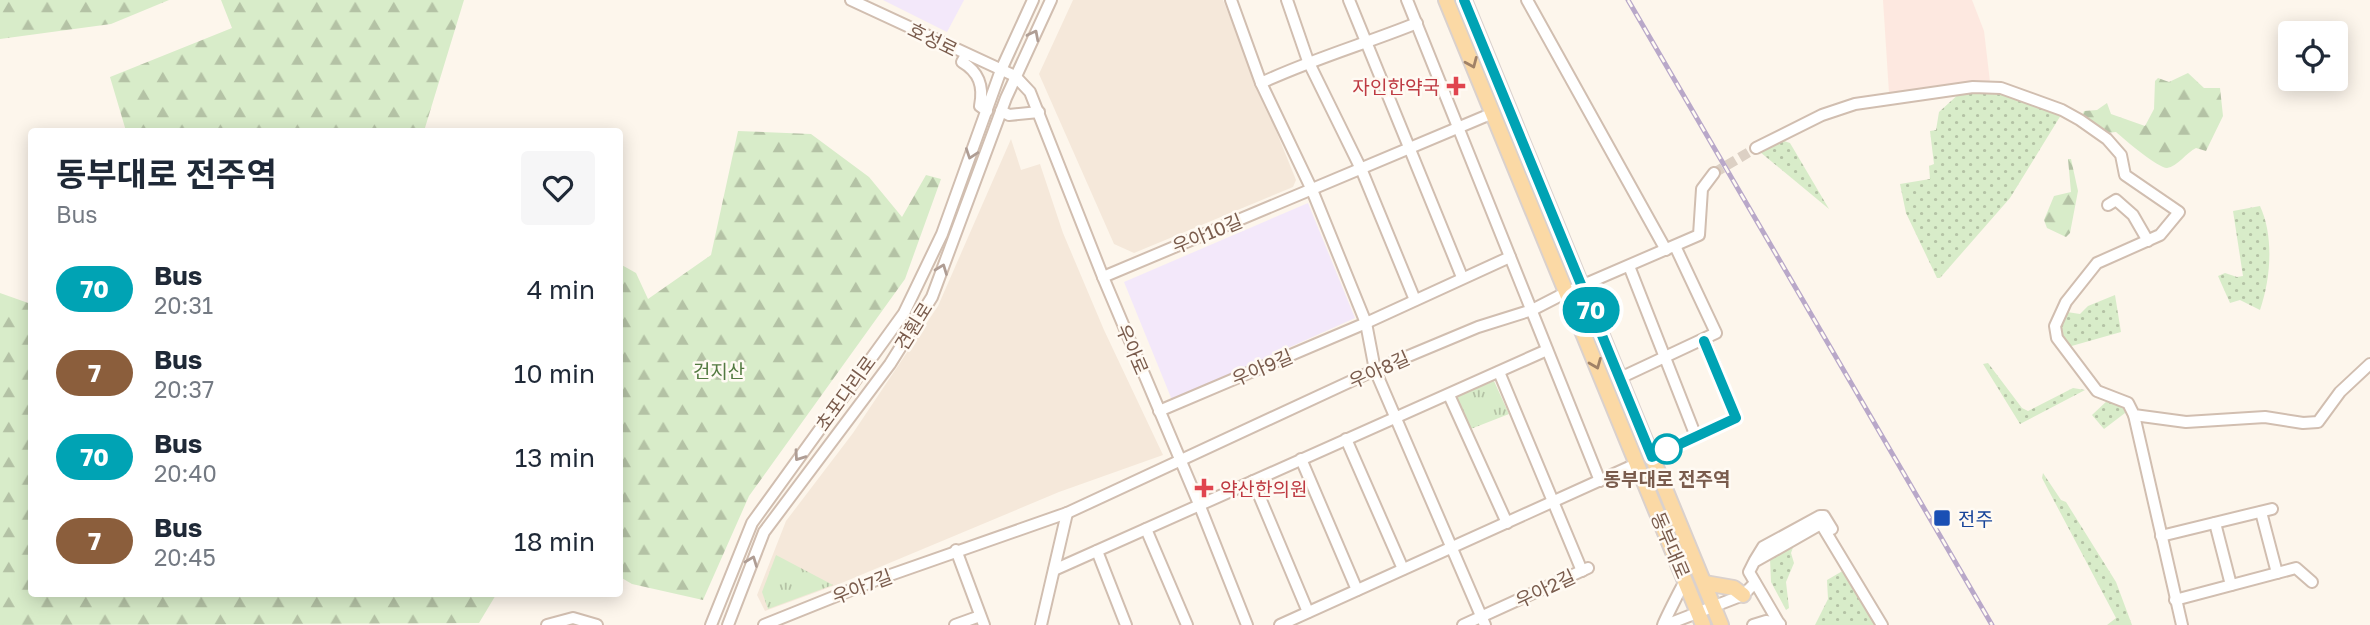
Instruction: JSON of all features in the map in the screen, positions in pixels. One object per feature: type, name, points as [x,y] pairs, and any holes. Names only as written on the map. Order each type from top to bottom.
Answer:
[{"type":"main road","name":"동부대로","points":[[1446,0],[1701,619]]},
{"type":"main road","name":"동부대로","points":[[1464,0],[1721,625]]},
{"type":"main road","points":[[1704,583],[1734,588],[1743,595]]},
{"type":"street","name":"호성로","points":[[851,0],[1015,76]]},
{"type":"street","name":"초포다리로","points":[[711,625],[752,523],[904,313],[942,234],[1001,70],[1033,0]]},
{"type":"street","name":"견훤로","points":[[728,625],[764,532],[890,364],[932,297],[1015,76],[1051,0]]},
{"type":"street","points":[[1231,0],[1261,83],[1312,190],[1366,323],[1375,370],[1483,621]]},
{"type":"street","points":[[1287,0],[1308,61],[1362,171],[1415,300]]},
{"type":"street","points":[[1349,0],[1462,277]]},
{"type":"street","points":[[1407,0],[1600,481]]},
{"type":"street","points":[[1527,0],[1716,333],[1704,341],[1619,378]]},
{"type":"street","points":[[1261,83],[1308,61],[1367,43],[1417,23]]},
{"type":"street","points":[[965,55],[962,62],[975,69],[982,88],[980,106],[987,111]]},
{"type":"street","name":"우아로","points":[[1015,76],[1030,92],[1039,113],[1102,277],[1199,504],[1247,625]]},
{"type":"street","points":[[1756,148],[1822,115],[1854,104],[1973,87],[2001,88],[2062,110],[2080,120],[2107,139],[2121,155],[2125,176],[2179,212],[2160,235],[2097,263],[2066,302],[2055,326],[2057,338],[2097,391],[2111,394],[2128,403],[2134,415],[2182,625]]},
{"type":"street","points":[[1001,111],[1009,116],[1039,113]]},
{"type":"street","name":"우아10길","points":[[1102,277],[1362,171],[1493,113]]},
{"type":"street","name":"우아8길","points":[[1179,459],[1375,370],[1478,327],[1532,310],[1699,235],[1703,189],[1714,173]]},
{"type":"street","points":[[2108,205],[2116,200],[2133,215],[2148,241]]},
{"type":"street","name":"우아9길","points":[[1159,411],[1366,323],[1510,257]]},
{"type":"street","points":[[1629,267],[1695,434]]},
{"type":"street","points":[[1652,457],[1695,434],[1736,418],[1704,341]]},
{"type":"street","points":[[1054,570],[1547,350]]},
{"type":"street","points":[[2134,415],[2186,422],[2265,417],[2303,423],[2318,422],[2340,392],[2370,364]]},
{"type":"street","points":[[1499,372],[1554,501]]},
{"type":"street","points":[[1449,395],[1507,523]]},
{"type":"street","points":[[1346,439],[1403,569]]},
{"type":"street","name":"우아7길","points":[[768,624],[956,550],[1067,513],[1179,459]]},
{"type":"street","points":[[1301,459],[1357,590]]},
{"type":"street","points":[[1280,625],[1636,464]]},
{"type":"street","points":[[1253,481],[1308,612]]},
{"type":"street","name":"우아2길","points":[[1463,625],[1483,621],[1585,569],[1554,501]]},
{"type":"street","points":[[2161,536],[2266,510],[2277,573]]},
{"type":"street","points":[[1041,625],[1067,513]]},
{"type":"street","points":[[1780,625],[1749,572],[1763,547],[1824,516],[1889,625]]},
{"type":"street","points":[[2215,523],[2231,585]]},
{"type":"street","points":[[1754,562],[1821,524],[1882,625]]},
{"type":"street","points":[[1146,529],[1187,625]]},
{"type":"street","points":[[955,625],[982,620],[956,550]]},
{"type":"street","points":[[1097,551],[1126,625]]},
{"type":"street","points":[[2175,600],[2296,568],[2312,582]]},
{"type":"street","points":[[1666,625],[1675,606],[1679,587],[1686,580]]},
{"type":"street","points":[[1666,625],[1701,619],[1714,608],[1743,595],[1755,583]]},
{"type":"street","points":[[1753,625],[1766,621],[1780,625]]},
{"type":"street","points":[[547,625],[574,622],[597,625]]},
{"type":"shaded area","points":[[883,0],[964,0],[947,32]]},
{"type":"shaded area","points":[[1073,0],[1223,0],[1296,180],[1293,187],[1134,253],[1114,244],[1039,74]]},
{"type":"shaded area","points":[[1883,0],[1972,0],[1984,31],[1990,82],[1889,93]]},
{"type":"shaded area","points":[[1011,139],[1021,170],[1040,164],[1063,233],[1104,330],[1163,455],[1059,492],[844,582],[765,611],[757,595],[786,521],[853,433],[938,306]]},
{"type":"shaded area","points":[[1308,203],[1355,318],[1172,400],[1124,282]]},
{"type":"green space","points":[[0,0],[169,0],[111,24],[0,39]]},
{"type":"green space","points":[[221,0],[464,0],[425,128],[125,128],[110,77],[232,28]]},
{"type":"green space","points":[[2188,73],[2204,88],[2220,88],[2223,116],[2206,151],[2196,148],[2171,167],[2156,164],[2116,132],[2105,133],[2082,117],[2084,111],[2097,110],[2107,103],[2111,114],[2145,126],[2154,109],[2155,81],[2158,78],[2169,82]]},
{"type":"green space","points":[[1961,92],[2003,93],[2061,115],[2010,198],[1940,278],[1937,278],[1906,213],[1900,184],[1930,179],[1929,166],[1934,164],[1930,131],[1936,130],[1939,112]]},
{"type":"green space","name":"건지산","points":[[738,131],[811,134],[869,177],[902,217],[926,175],[941,179],[905,279],[749,496],[703,600],[632,584],[623,579],[623,266],[636,273],[648,299],[711,255]]},
{"type":"green space","points":[[1781,140],[1790,143],[1829,209],[1760,152]]},
{"type":"green space","points":[[2068,159],[2071,159],[2078,191],[2070,233],[2066,237],[2047,228],[2044,220],[2054,196],[2071,192]]},
{"type":"green space","points":[[2260,206],[2269,244],[2269,271],[2260,310],[2240,300],[2230,303],[2218,276],[2225,273],[2243,276],[2233,211]]},
{"type":"green space","points":[[0,293],[28,303],[28,597],[495,597],[479,623],[0,625]]},
{"type":"green space","points":[[2115,295],[2121,332],[2068,347],[2060,330],[2067,312],[2080,314],[2088,306]]},
{"type":"green space","points":[[1988,363],[2022,408],[2028,411],[2073,388],[2085,390],[2020,424],[1983,364]]},
{"type":"green space","points":[[1494,381],[1509,414],[1468,430],[1455,397]]},
{"type":"green space","points":[[2109,399],[2124,405],[2125,413],[2104,429],[2092,415]]},
{"type":"green space","points":[[2043,473],[2061,500],[2066,502],[2116,582],[2132,625],[2107,625],[2116,618],[2042,478]]},
{"type":"green space","points":[[1795,542],[1791,553],[1794,563],[1786,582],[1789,608],[1786,610],[1771,582],[1770,559]]},
{"type":"green space","points":[[776,555],[833,585],[768,609],[762,592]]},
{"type":"green space","points":[[1846,569],[1877,625],[1815,625],[1828,599],[1827,580]]},
{"type":"tunnel","points":[[1714,173],[1756,148]]},
{"type":"railway","points":[[1628,0],[1992,625]]},
{"type":"bus line","name":"70","points":[[1464,0],[1652,457],[1695,434],[1736,418],[1704,341]]},
{"type":"place","name":"자인한약국","points":[[1456,86]]},
{"type":"place","name":"동부대로 전주역","points":[[1667,449]]},
{"type":"place","name":"약산한의원","points":[[1204,488]]},
{"type":"place","name":"전주","points":[[1942,518]]}]
